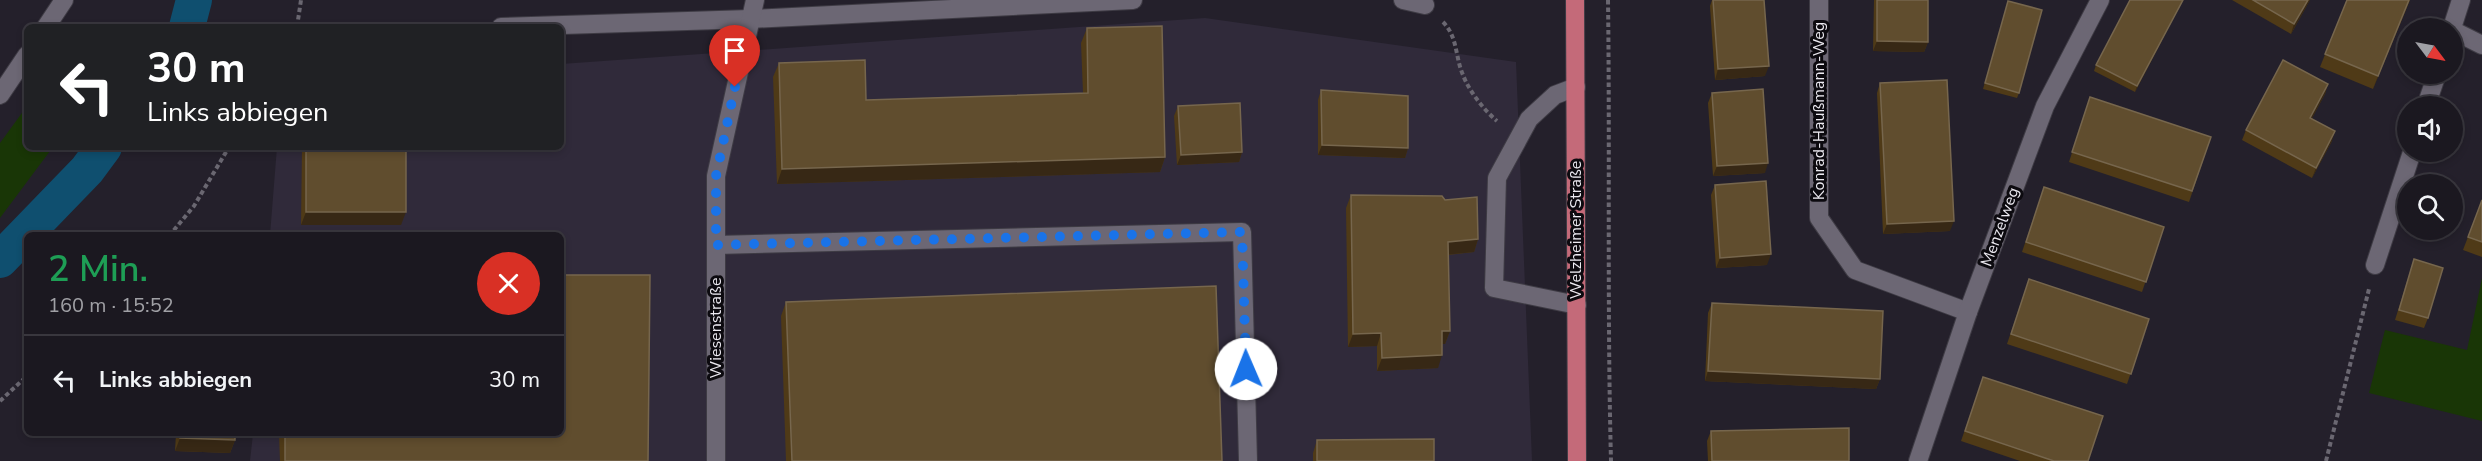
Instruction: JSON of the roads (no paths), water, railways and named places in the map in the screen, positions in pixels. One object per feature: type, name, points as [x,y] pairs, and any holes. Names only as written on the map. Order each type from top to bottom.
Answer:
[{"type":"main road","name":"Welzheimer Straße","points":[[1575,0],[1577,461]]},
{"type":"street","points":[[48,24],[64,0]]},
{"type":"street","name":"Wiesenstraße","points":[[716,461],[716,176],[755,0]]},
{"type":"street","points":[[564,25],[750,19],[1133,0]]},
{"type":"street","points":[[1403,0],[1425,5]]},
{"type":"street","name":"Konrad-Haußmann-Weg","points":[[1819,0],[1819,218],[1855,270],[1968,312]]},
{"type":"street","name":"Menzelweg","points":[[1918,461],[1968,312],[2045,106],[2100,0]]},
{"type":"street","points":[[2455,18],[2461,0]]},
{"type":"street","points":[[2463,35],[2482,45]]},
{"type":"street","points":[[0,95],[24,59]]},
{"type":"street","points":[[1576,87],[1555,95],[1529,119],[1497,178],[1494,288],[1576,305]]},
{"type":"street","points":[[2375,265],[2409,162]]},
{"type":"street","points":[[716,245],[1242,232],[1248,461]]},
{"type":"waterway","points":[[188,24],[194,0]]},
{"type":"waterway","points":[[27,232],[87,170],[102,150]]},
{"type":"waterway","points":[[0,260],[24,235]]}]
